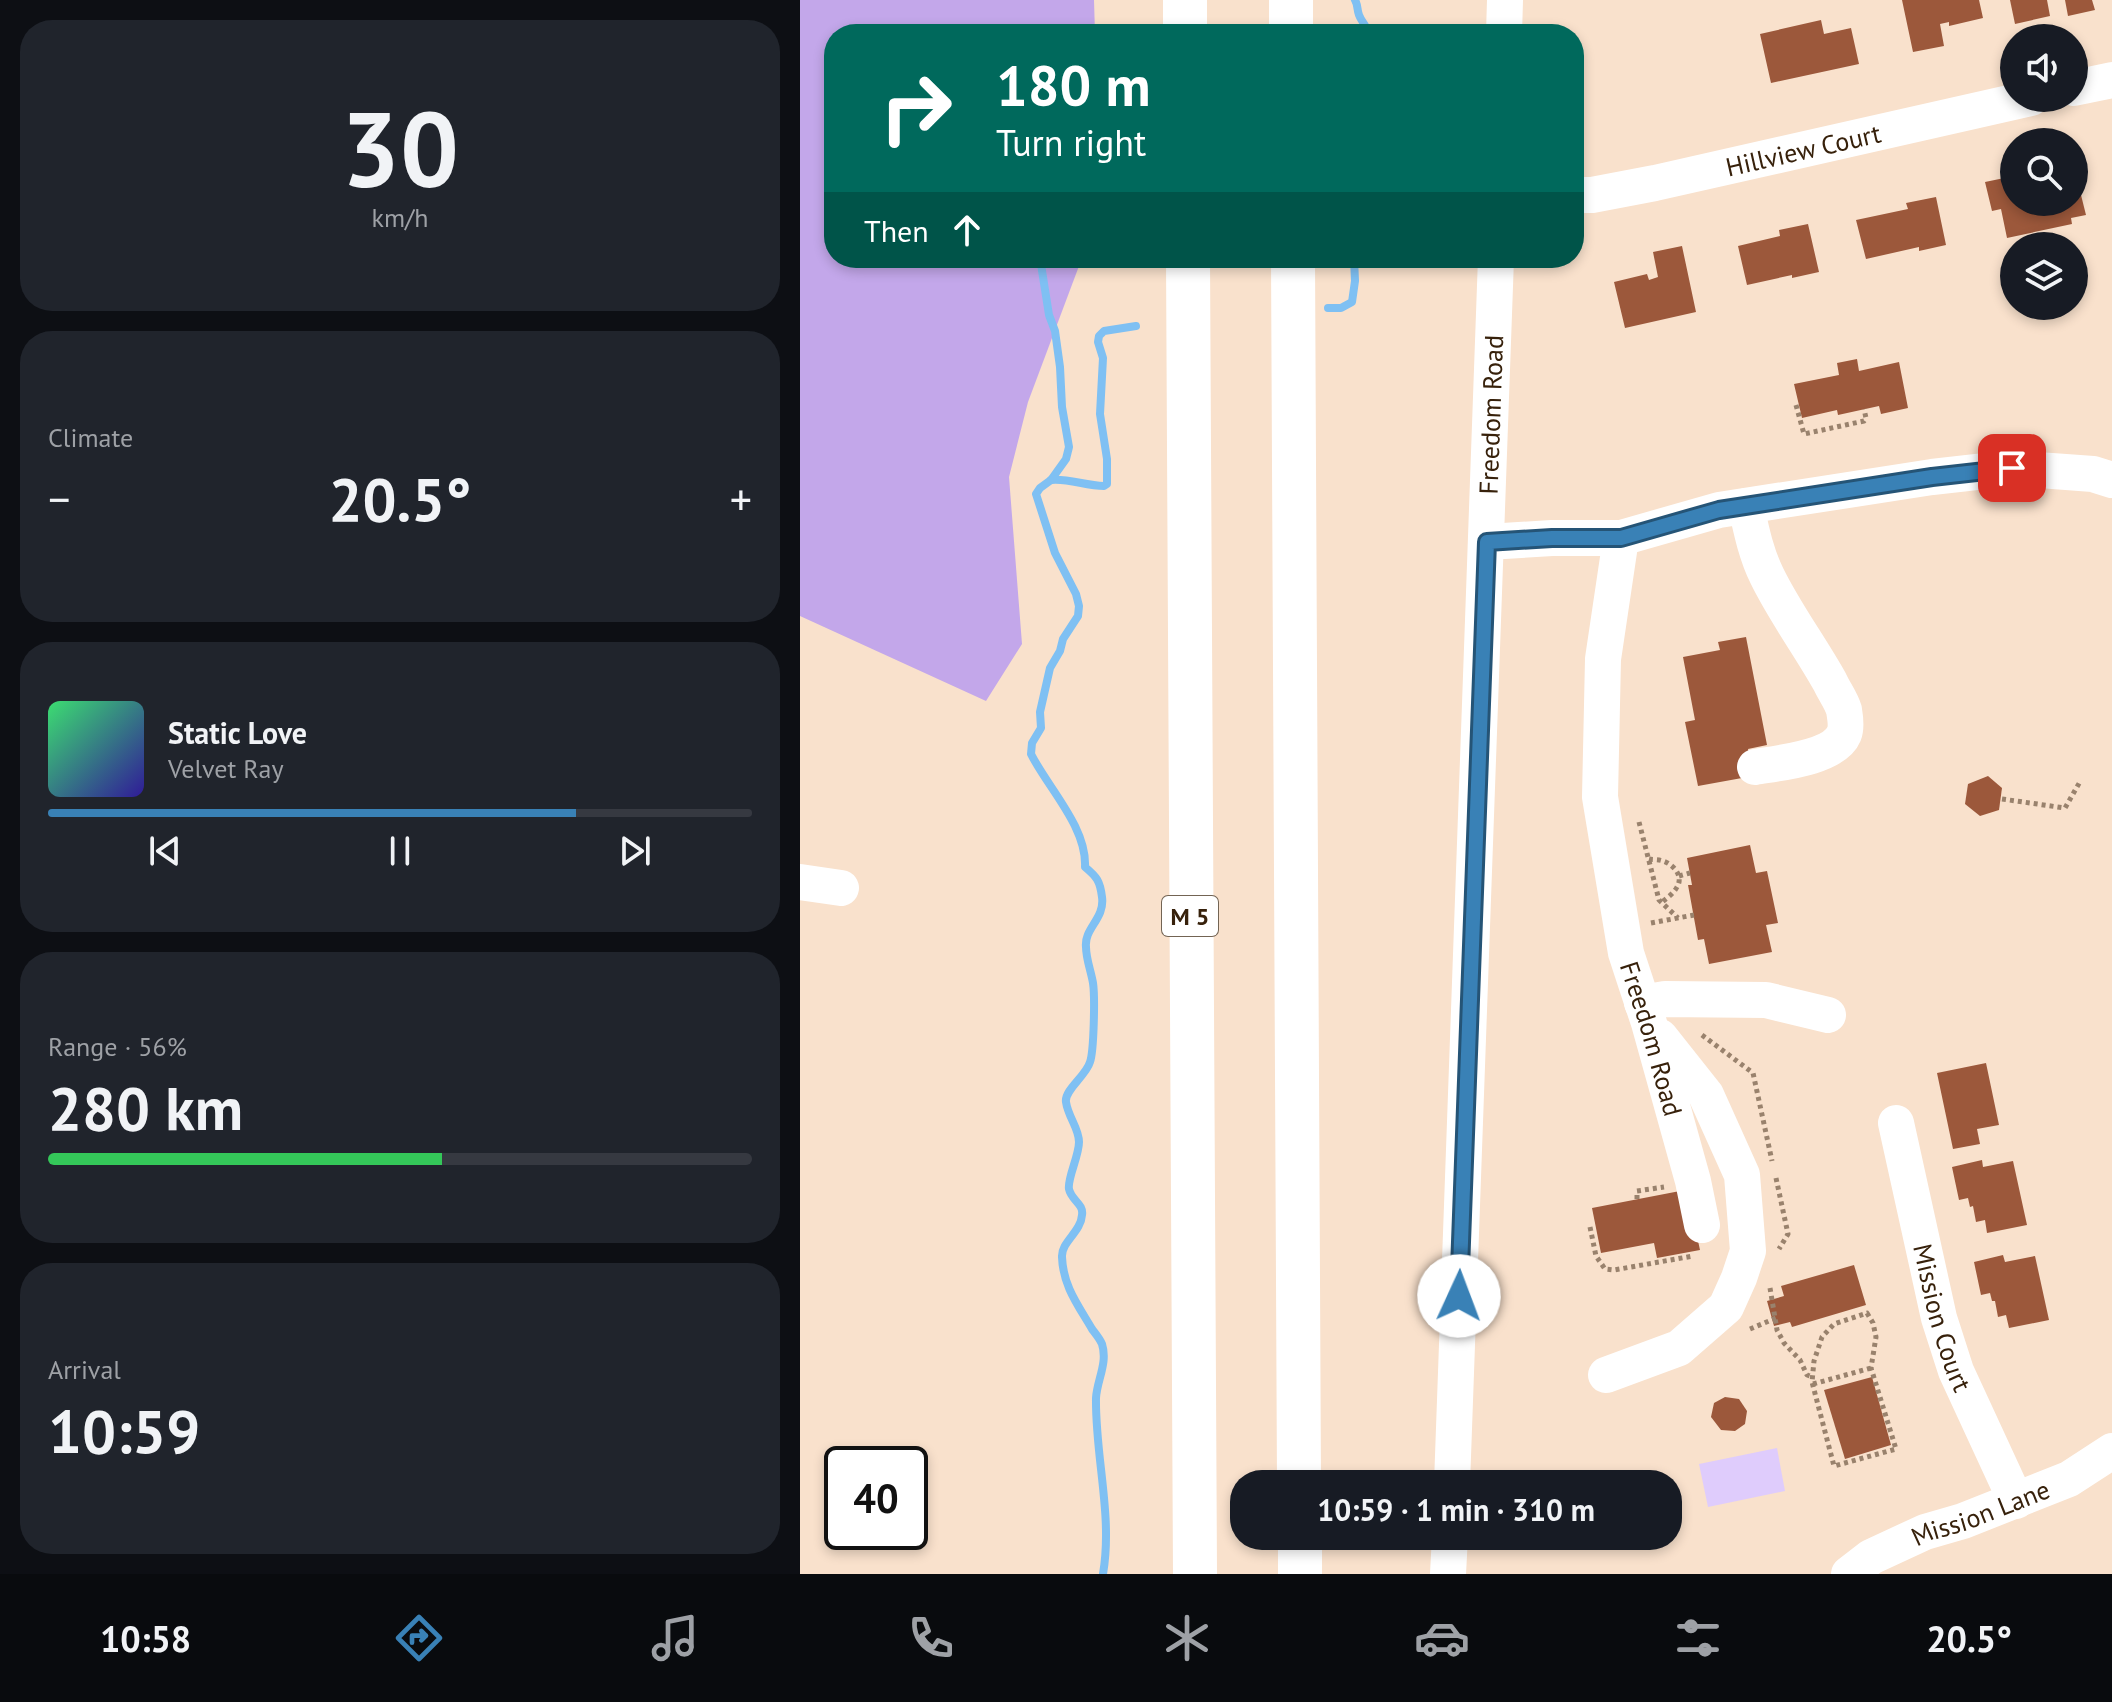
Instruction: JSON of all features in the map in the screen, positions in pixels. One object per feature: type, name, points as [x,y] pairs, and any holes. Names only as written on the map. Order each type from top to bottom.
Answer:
[{"type":"highway","points":[[1185,0],[1185,24]]},
{"type":"highway","points":[[1291,0],[1291,24]]},
{"type":"highway","name":"M 5","points":[[1188,268],[1195,1574]]},
{"type":"highway","points":[[1293,268],[1299,1470]]},
{"type":"highway","points":[[1300,1550],[1300,1574]]},
{"type":"street","points":[[1504,24],[1505,0]]},
{"type":"street","points":[[2088,85],[2112,80]]},
{"type":"street","name":"Hillview Court","points":[[1584,195],[1655,183],[2000,105]]},
{"type":"street","name":"Freedom Road","points":[[1453,1470],[1496,268]]},
{"type":"street","points":[[1487,542],[1621,538],[1719,510],[1932,477],[2012,468],[2093,474],[2112,480]]},
{"type":"street","points":[[1746,506],[1766,574],[1823,669],[1843,707],[1846,724],[1844,735],[1831,748],[1806,758],[1755,767]]},
{"type":"street","name":"Freedom Road","points":[[1621,538],[1603,659],[1600,797],[1626,953],[1693,1181],[1702,1225]]},
{"type":"street","points":[[800,882],[841,888]]},
{"type":"street","points":[[1606,1375],[1679,1348],[1726,1307],[1748,1251],[1742,1175],[1706,1095],[1645,1013],[1665,999],[1766,1000],[1828,1015]]},
{"type":"street","name":"Mission Court","points":[[1896,1123],[1956,1371],[2016,1501]]},
{"type":"street","name":"Mission Lane","points":[[1849,1574],[1871,1557],[1925,1532],[2069,1479],[2112,1451]]},
{"type":"street","points":[[1448,1574],[1449,1550]]},
{"type":"path","points":[[1796,405],[1804,434],[1864,421],[1864,409]]},
{"type":"path","points":[[2002,799],[2065,808],[2081,780]]},
{"type":"path","points":[[1639,821],[1659,900],[1678,918]]},
{"type":"path","points":[[1649,859],[1665,861],[1676,869],[1679,876],[1677,888],[1662,902]]},
{"type":"path","points":[[1679,876],[1690,873]]},
{"type":"path","points":[[1638,925],[1694,915]]},
{"type":"path","points":[[1590,1227],[1596,1256],[1605,1269],[1701,1255],[1739,1278]]},
{"type":"path","points":[[1867,1313],[1876,1337],[1871,1368],[1896,1449],[1834,1466],[1813,1384],[1814,1361],[1822,1337],[1834,1324],[1867,1313]]},
{"type":"path","points":[[1813,1384],[1871,1368]]},
{"type":"path","points":[[1852,1373],[1854,1382]]},
{"type":"path","points":[[1833,1379],[1836,1387]]},
{"type":"path","points":[[1821,1416],[1831,1413]]},
{"type":"shaded area","points":[[800,0],[1094,0],[1095,24],[824,24],[824,268],[1078,268],[1028,402],[1009,477],[1022,644],[986,701],[800,616]]},
{"type":"shaded area","points":[[1777,1448],[1785,1491],[1708,1507],[1699,1464]]},
{"type":"building","points":[[1902,0],[1979,0],[1983,18],[1949,26],[1949,22],[1940,24],[1944,46],[1913,52]]},
{"type":"building","points":[[2010,0],[2047,0],[2050,16],[2015,24]]},
{"type":"building","points":[[2065,0],[2092,0],[2095,10],[2068,16]]},
{"type":"building","points":[[1821,20],[1824,34],[1851,28],[1859,64],[1771,83],[1760,34]]},
{"type":"building","points":[[2000,179],[2000,209],[1992,211],[1985,182]]},
{"type":"building","points":[[1936,197],[1946,245],[1919,251],[1919,247],[1866,259],[1856,220],[1908,209],[1906,203]]},
{"type":"building","points":[[2002,216],[2081,216],[2071,218],[2072,224],[2035,232],[2006,232]]},
{"type":"building","points":[[1808,224],[1819,272],[1747,285],[1738,246],[1780,236],[1779,230]]},
{"type":"building","points":[[1682,246],[1696,312],[1625,328],[1614,282],[1647,274],[1649,280],[1658,277],[1653,252]]},
{"type":"building","points":[[1857,359],[1859,371],[1899,362],[1908,408],[1881,414],[1879,406],[1838,415],[1837,410],[1802,418],[1794,384],[1839,375],[1837,363]]},
{"type":"building","points":[[1746,637],[1767,745],[1748,749],[1753,776],[1698,786],[1685,722],[1695,720],[1683,657],[1720,650],[1718,642]]},
{"type":"building","points":[[1988,776],[2002,788],[1999,810],[1980,816],[1965,804],[1968,784]]},
{"type":"building","points":[[1750,845],[1756,873],[1767,871],[1778,923],[1766,925],[1772,952],[1709,964],[1704,939],[1698,940],[1688,885],[1692,885],[1687,858]]},
{"type":"building","points":[[1986,1063],[1999,1125],[1977,1129],[1980,1144],[1953,1149],[1937,1073]]},
{"type":"building","points":[[1982,1160],[1983,1167],[2013,1161],[2027,1225],[1987,1233],[1985,1220],[1976,1222],[1968,1198],[1959,1200],[1952,1167]]},
{"type":"building","points":[[1680,1191],[1695,1227],[1700,1250],[1657,1258],[1654,1243],[1601,1253],[1592,1208]]},
{"type":"building","points":[[2003,1255],[2005,1262],[2035,1256],[2049,1320],[2009,1328],[2006,1315],[1998,1317],[1990,1293],[1981,1295],[1974,1262]]},
{"type":"building","points":[[1854,1265],[1866,1305],[1792,1327],[1790,1322],[1774,1326],[1767,1301],[1784,1296],[1781,1286]]},
{"type":"building","points":[[1872,1377],[1891,1445],[1845,1459],[1824,1390]]},
{"type":"building","points":[[1725,1397],[1739,1399],[1747,1411],[1745,1424],[1735,1431],[1721,1430],[1711,1417],[1714,1403]]},
{"type":"waterway","points":[[1355,0],[1365,24]]},
{"type":"waterway","points":[[1042,268],[1049,315],[1055,331],[1069,447],[1066,459],[1036,494],[1055,553],[1079,606],[1078,616],[1050,668],[1040,712],[1041,728],[1032,743],[1031,754],[1080,837],[1085,867],[1097,880],[1102,897],[1100,911],[1086,940],[1094,990],[1091,1056],[1088,1067],[1066,1097],[1079,1142],[1069,1189],[1082,1215],[1062,1257],[1068,1286],[1104,1351],[1096,1398],[1106,1530],[1103,1574]]},
{"type":"waterway","points":[[1328,308],[1341,308],[1352,302],[1354,268]]},
{"type":"waterway","points":[[1051,480],[1097,486],[1107,484],[1107,459],[1100,414],[1103,358],[1099,336],[1104,331],[1136,326]]},
{"type":"route","points":[[1459,1296],[1487,542],[1621,538],[1719,510],[1932,477],[2012,468]]}]
